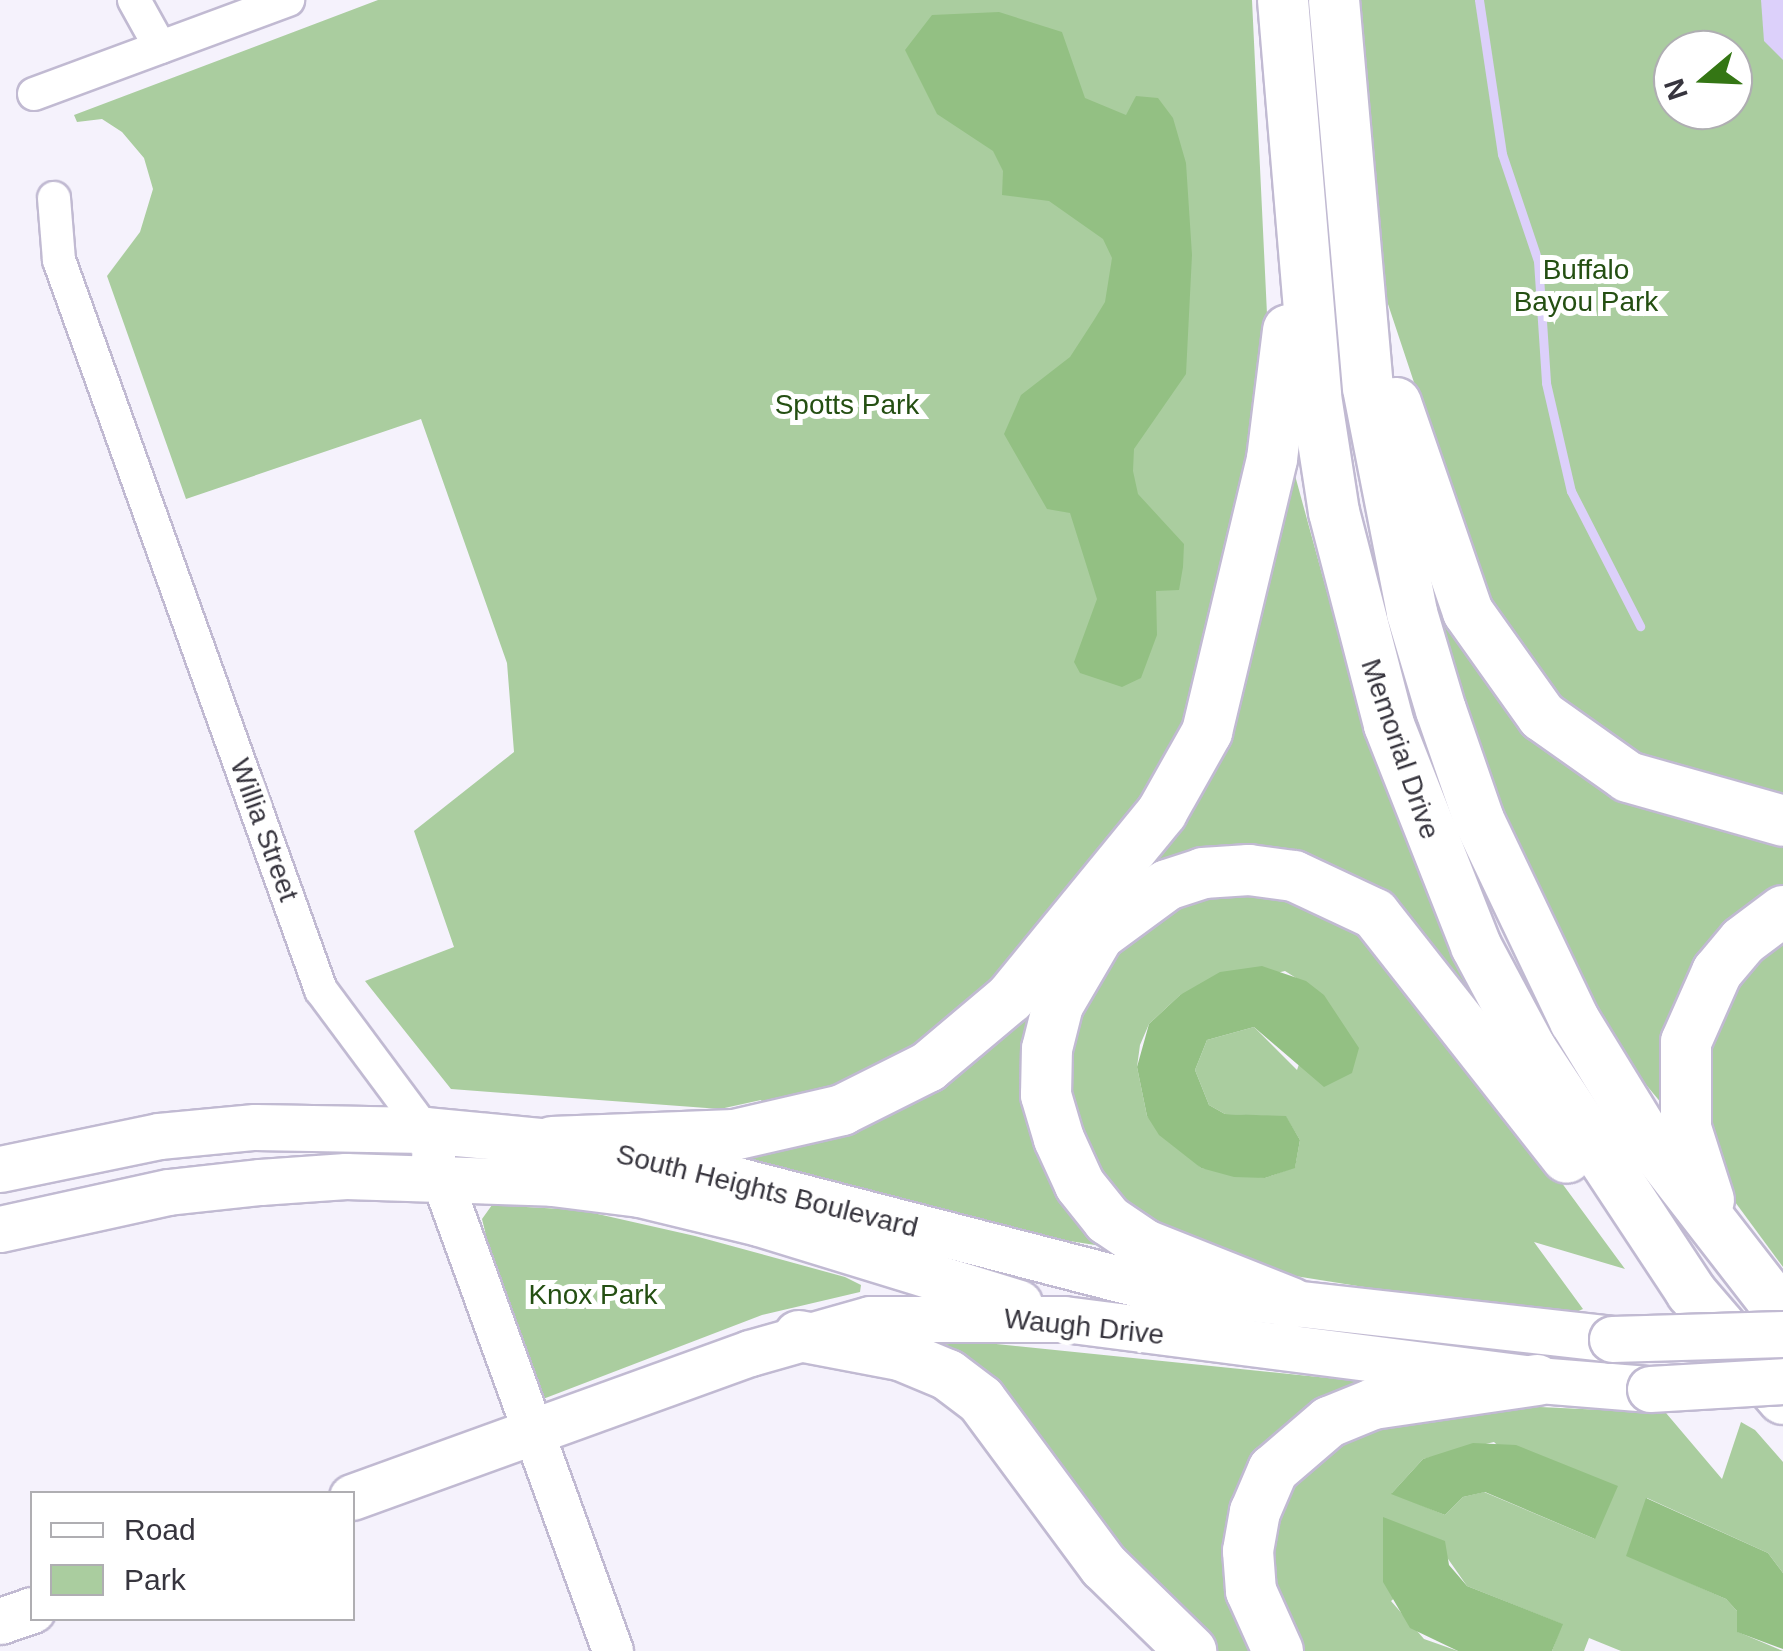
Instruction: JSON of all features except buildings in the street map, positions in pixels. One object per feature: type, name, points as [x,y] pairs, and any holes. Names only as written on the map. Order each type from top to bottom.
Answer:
[{"type":"main road","name":"Memorial Drive","points":[[1283,0],[1316,396],[1334,512],[1361,629],[1413,792],[1476,946],[1530,1049],[1690,1292],[1783,1399]]},
{"type":"main road","name":"Memorial Drive","points":[[1334,0],[1354,269],[1371,407],[1403,576],[1479,820],[1575,1021],[1648,1140],[1723,1242],[1783,1314]]},
{"type":"main road","points":[[552,1142],[734,1135],[806,1120],[885,1092],[928,1067],[1010,998],[1108,880],[1185,776],[1219,693],[1272,459],[1300,210]]},
{"type":"main road","points":[[1354,269],[1439,543],[1468,612],[1503,670],[1542,716],[1628,777],[1783,821]]},
{"type":"main road","points":[[1690,1292],[1546,1134],[1375,914],[1294,876],[1203,873],[1130,907],[1083,958],[1058,1005],[1047,1050],[1046,1095],[1080,1185],[1108,1220],[1145,1245],[1291,1303],[1612,1339],[1783,1334]]},
{"type":"main road","points":[[1723,1242],[1686,1128],[1686,1042],[1717,972],[1742,941],[1783,911]]},
{"type":"main road","name":"South Heights Boulevard","points":[[5,1168],[217,1131],[425,1130],[552,1142],[662,1160],[1057,1268],[1150,1287],[1291,1303]]},
{"type":"main road","points":[[5,1168],[12,1226]]},
{"type":"main road","name":"South Heights Boulevard","points":[[12,1226],[168,1192],[260,1182],[441,1177],[638,1194],[930,1272],[1064,1319]]},
{"type":"main road","name":"Waugh Drive","points":[[355,1496],[799,1336],[889,1318],[1064,1319],[1537,1380],[1650,1389],[1783,1381]]},
{"type":"main road","points":[[799,1336],[900,1355],[948,1375],[981,1400],[1104,1566],[1191,1651]]},
{"type":"main road","points":[[1278,1651],[1252,1591],[1248,1551],[1255,1512],[1273,1470],[1329,1422],[1373,1404],[1537,1380]]},
{"type":"main road","points":[[0,1621],[30,1611]]},
{"type":"street","points":[[134,0],[160,47]]},
{"type":"street","points":[[34,94],[288,0]]},
{"type":"street","name":"Willia Street","points":[[54,198],[59,260],[321,990],[425,1130],[613,1651]]},
{"type":"green space","name":"Spotts Park","points":[[378,0],[1252,0],[1267,314],[1243,506],[1198,724],[1059,918],[899,1071],[770,1116],[761,1100],[720,1109],[451,1089],[365,981],[454,947],[414,831],[514,752],[507,663],[421,419],[186,499],[107,276],[140,232],[153,189],[144,158],[122,132],[102,119],[77,122],[74,115]]},
{"type":"green space","name":"Buffalo Bayou Park","points":[[1355,0],[1783,0],[1783,801],[1637,757],[1557,701],[1487,602],[1375,265]]},
{"type":"green space","points":[[999,12],[1062,32],[1085,98],[1126,115],[1136,96],[1158,98],[1173,118],[1186,163],[1192,255],[1186,374],[1134,449],[1133,471],[1138,494],[1184,544],[1183,567],[1179,590],[1156,591],[1157,635],[1141,678],[1122,687],[1080,673],[1074,662],[1097,599],[1070,513],[1047,509],[1004,434],[1021,395],[1070,357],[1094,320],[1105,302],[1112,258],[1103,239],[1049,201],[1002,195],[1003,171],[993,151],[937,114],[905,50],[932,15]]},
{"type":"green space","points":[[1293,468],[1366,735],[1429,899],[1488,1023],[1409,933],[1218,862],[1042,1013],[1108,1247],[978,1227],[746,1157],[830,1132],[1124,881]]},
{"type":"green space","points":[[1424,558],[1489,673],[1783,835],[1783,898],[1662,1104],[1610,1041],[1514,855],[1437,632]]},
{"type":"green space","points":[[1291,889],[1393,953],[1625,1269],[1534,1242],[1583,1309],[1567,1316],[1214,1263],[1133,1226],[1061,1114],[1081,982],[1172,899]],"holes":[[[1285,971],[1323,995],[1297,1070],[1254,1027],[1207,1040],[1195,1070],[1209,1105],[1225,1114],[1286,1117],[1300,1140],[1295,1167],[1265,1178],[1201,1168],[1147,1116],[1137,1067],[1140,1045],[1149,1024],[1180,995]]]},
{"type":"green space","points":[[1783,928],[1783,1267],[1710,1168],[1699,1034]]},
{"type":"green space","points":[[1262,966],[1306,981],[1324,995],[1359,1048],[1352,1073],[1324,1087],[1254,1027],[1207,1040],[1195,1070],[1209,1105],[1225,1114],[1286,1116],[1300,1140],[1295,1168],[1265,1178],[1234,1177],[1201,1168],[1159,1135],[1147,1116],[1137,1067],[1149,1024],[1180,995],[1220,972]]},
{"type":"green space","name":"Knox Park","points":[[492,1205],[580,1210],[695,1236],[845,1277],[861,1285],[860,1292],[762,1315],[543,1399],[489,1248],[482,1219]]},
{"type":"green space","points":[[977,1342],[1367,1382],[1277,1446],[1260,1651],[1210,1651],[936,1345]]},
{"type":"green space","points":[[1520,1406],[1666,1413],[1722,1479],[1741,1422],[1755,1430],[1783,1462],[1783,1573],[1768,1553],[1647,1498],[1627,1555],[1726,1599],[1737,1611],[1738,1632],[1783,1651],[1621,1651],[1589,1638],[1584,1651],[1552,1651],[1562,1624],[1467,1586],[1446,1556],[1391,1601],[1424,1639],[1458,1651],[1292,1651],[1263,1581],[1276,1498],[1345,1428]],"holes":[[[1494,1442],[1595,1539],[1484,1492],[1463,1497],[1445,1515],[1392,1493],[1423,1459]]]},
{"type":"green space","points":[[1473,1443],[1516,1445],[1618,1486],[1595,1539],[1485,1492],[1463,1497],[1445,1515],[1391,1494],[1423,1459]]},
{"type":"green space","points":[[1646,1498],[1768,1553],[1783,1573],[1783,1649],[1737,1632],[1737,1611],[1726,1599],[1626,1556]]},
{"type":"green space","points":[[1383,1517],[1445,1541],[1449,1565],[1467,1586],[1563,1624],[1552,1651],[1458,1651],[1410,1628],[1383,1582]]},
{"type":"shaded area","points":[[1761,0],[1783,0],[1783,60],[1764,41]]},
{"type":"waterway","points":[[1479,0],[1502,154],[1538,261],[1546,383],[1571,491],[1640,626]]}]
